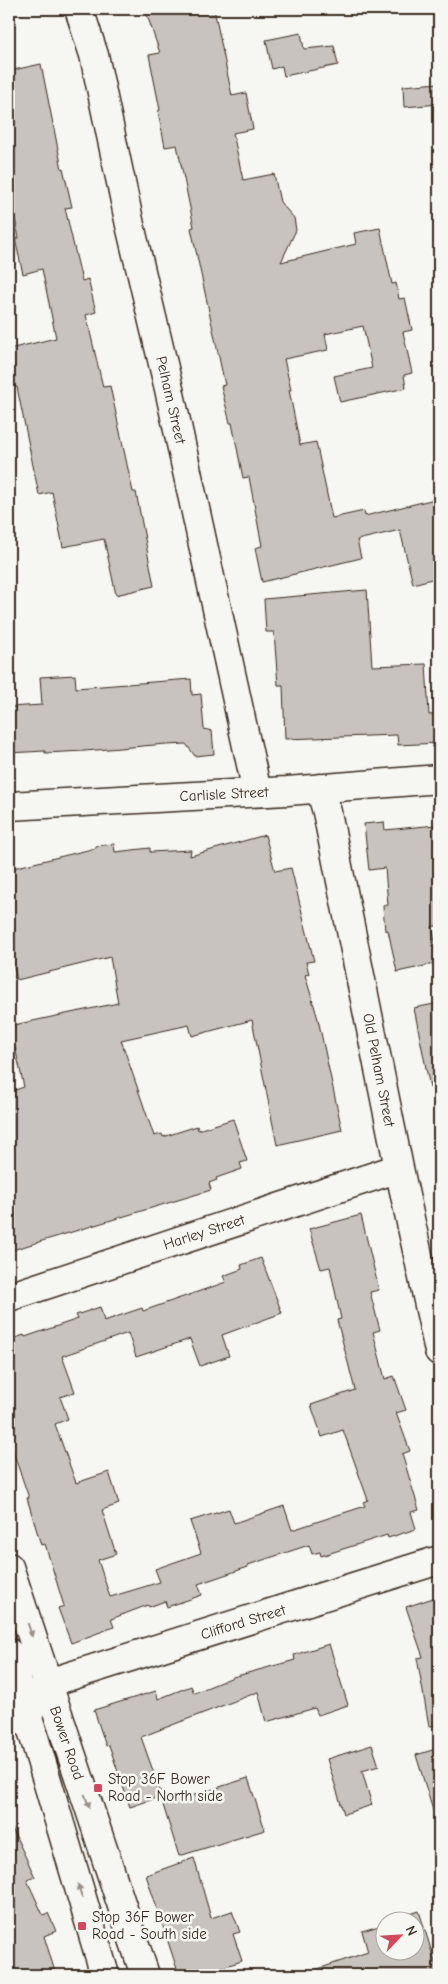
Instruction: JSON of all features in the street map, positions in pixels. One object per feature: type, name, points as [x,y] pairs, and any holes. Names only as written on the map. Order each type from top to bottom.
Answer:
[{"type":"street","name":"Pelham Street","points":[[79,9],[94,55],[130,225],[169,389],[257,792]]},
{"type":"street","name":"Carlisle Street","points":[[9,806],[257,792],[439,779]]},
{"type":"street","name":"Old Pelham Street","points":[[320,788],[328,816],[399,1168],[439,1351]]},
{"type":"street","name":"Harley Street","points":[[9,1297],[399,1168]]},
{"type":"street","name":"Clifford Street","points":[[48,1683],[439,1560]]},
{"type":"street","name":"Bower Road","points":[[9,1567],[145,1975]]},
{"type":"street","name":"Bower Road","points":[[9,1653],[18,1717],[105,1975]]},
{"type":"street","points":[[18,1717],[48,1683]]},
{"type":"building","points":[[145,9],[214,9],[232,96],[246,93],[253,129],[233,133],[243,180],[274,174],[280,202],[294,218],[296,230],[281,262],[356,244],[354,233],[380,228],[392,284],[396,283],[399,299],[405,298],[412,330],[403,332],[412,373],[404,375],[406,388],[340,402],[334,376],[372,368],[363,326],[325,334],[328,350],[284,359],[291,390],[289,390],[300,445],[316,442],[332,518],[364,511],[365,516],[439,498],[439,577],[413,584],[400,530],[357,540],[361,558],[262,582],[255,548],[262,546],[249,477],[243,478],[232,423],[230,423],[221,386],[225,385],[191,228],[194,227],[177,145],[165,147],[149,55],[160,53]]},
{"type":"building","points":[[301,33],[304,49],[334,46],[338,65],[284,76],[282,66],[272,69],[266,40]]},
{"type":"building","points":[[41,64],[62,169],[72,207],[65,208],[82,281],[88,279],[96,312],[86,315],[103,387],[110,386],[133,492],[136,492],[154,586],[116,595],[104,539],[63,547],[52,492],[39,495],[17,387],[14,387],[9,364],[9,349],[56,338],[42,269],[23,274],[15,239],[19,238],[9,190],[9,71]]},
{"type":"building","points":[[439,83],[439,104],[404,107],[403,86]]},
{"type":"building","points":[[367,590],[372,666],[426,664],[429,715],[439,714],[439,743],[398,745],[397,735],[285,739],[283,685],[278,685],[274,632],[266,632],[264,599]]},
{"type":"building","points":[[75,675],[76,688],[191,679],[192,695],[201,694],[204,729],[212,731],[214,754],[195,756],[186,744],[85,751],[9,753],[9,707],[42,705],[40,677]]},
{"type":"building","points":[[384,822],[385,830],[436,825],[439,850],[439,926],[432,926],[439,963],[397,972],[388,930],[385,931],[383,906],[388,905],[385,868],[369,870],[364,824]]},
{"type":"building","points":[[265,835],[275,871],[291,868],[314,961],[306,962],[309,974],[305,975],[318,1019],[342,1130],[277,1145],[252,1020],[192,1036],[189,1025],[121,1040],[154,1136],[162,1134],[163,1137],[197,1126],[198,1130],[233,1119],[247,1161],[240,1163],[242,1169],[216,1178],[217,1180],[209,1183],[211,1190],[9,1251],[9,1092],[24,1087],[15,1047],[9,1049],[9,1026],[118,1003],[110,957],[17,980],[9,945],[9,869],[96,848],[96,846],[114,844],[115,852],[150,848],[150,852],[191,850],[190,856]]},
{"type":"building","points":[[439,1003],[439,1087],[430,1088],[414,1008]]},
{"type":"building","points":[[361,1215],[379,1290],[370,1292],[380,1330],[373,1332],[385,1379],[394,1376],[406,1410],[396,1413],[410,1451],[402,1454],[419,1510],[411,1512],[416,1529],[388,1538],[387,1535],[321,1556],[320,1552],[312,1554],[309,1545],[248,1565],[248,1567],[198,1584],[202,1595],[167,1607],[165,1601],[149,1607],[148,1605],[111,1619],[114,1627],[71,1643],[58,1608],[64,1606],[45,1544],[41,1545],[27,1498],[29,1498],[9,1440],[9,1340],[24,1335],[25,1337],[78,1319],[76,1315],[100,1307],[104,1321],[142,1308],[143,1311],[226,1282],[223,1276],[242,1269],[241,1265],[261,1258],[282,1313],[222,1335],[229,1356],[200,1366],[190,1339],[136,1357],[128,1333],[62,1356],[75,1392],[60,1397],[68,1419],[55,1424],[76,1483],[109,1472],[119,1504],[102,1510],[116,1554],[98,1560],[110,1597],[160,1582],[155,1569],[201,1553],[190,1521],[229,1509],[234,1523],[284,1506],[292,1530],[365,1506],[363,1502],[368,1500],[343,1430],[322,1437],[311,1405],[355,1390],[337,1320],[341,1319],[330,1267],[321,1269],[309,1229]]},
{"type":"building","points":[[439,1596],[439,1725],[429,1726],[417,1658],[423,1657],[406,1607]]},
{"type":"building","points":[[329,1644],[348,1705],[318,1715],[315,1708],[266,1722],[258,1692],[141,1737],[162,1796],[130,1807],[109,1745],[106,1746],[94,1710],[156,1691],[158,1699],[191,1686],[194,1693],[233,1677],[295,1660],[294,1655]]},
{"type":"building","points":[[372,1745],[379,1766],[362,1771],[372,1805],[344,1814],[327,1759]]},
{"type":"building","points":[[439,1748],[439,1816],[435,1817],[416,1755]]},
{"type":"building","points":[[248,1778],[265,1830],[179,1856],[163,1805]]},
{"type":"building","points":[[9,1822],[35,1877],[27,1880],[43,1915],[48,1913],[56,1931],[44,1936],[56,1975],[9,1975]]},
{"type":"building","points":[[194,1858],[211,1918],[232,1911],[240,1932],[233,1934],[242,1961],[196,1975],[179,1975],[146,1875]]},
{"type":"building","points":[[376,1927],[376,1962],[426,1962],[426,1933],[439,1975],[309,1975],[309,1972],[368,1952],[362,1931]]},
{"type":"place","name":"Stop 36F Bower Road - North side","points":[[98,1788]]},
{"type":"place","name":"Stop 36F Bower Road - South side","points":[[82,1926]]}]
